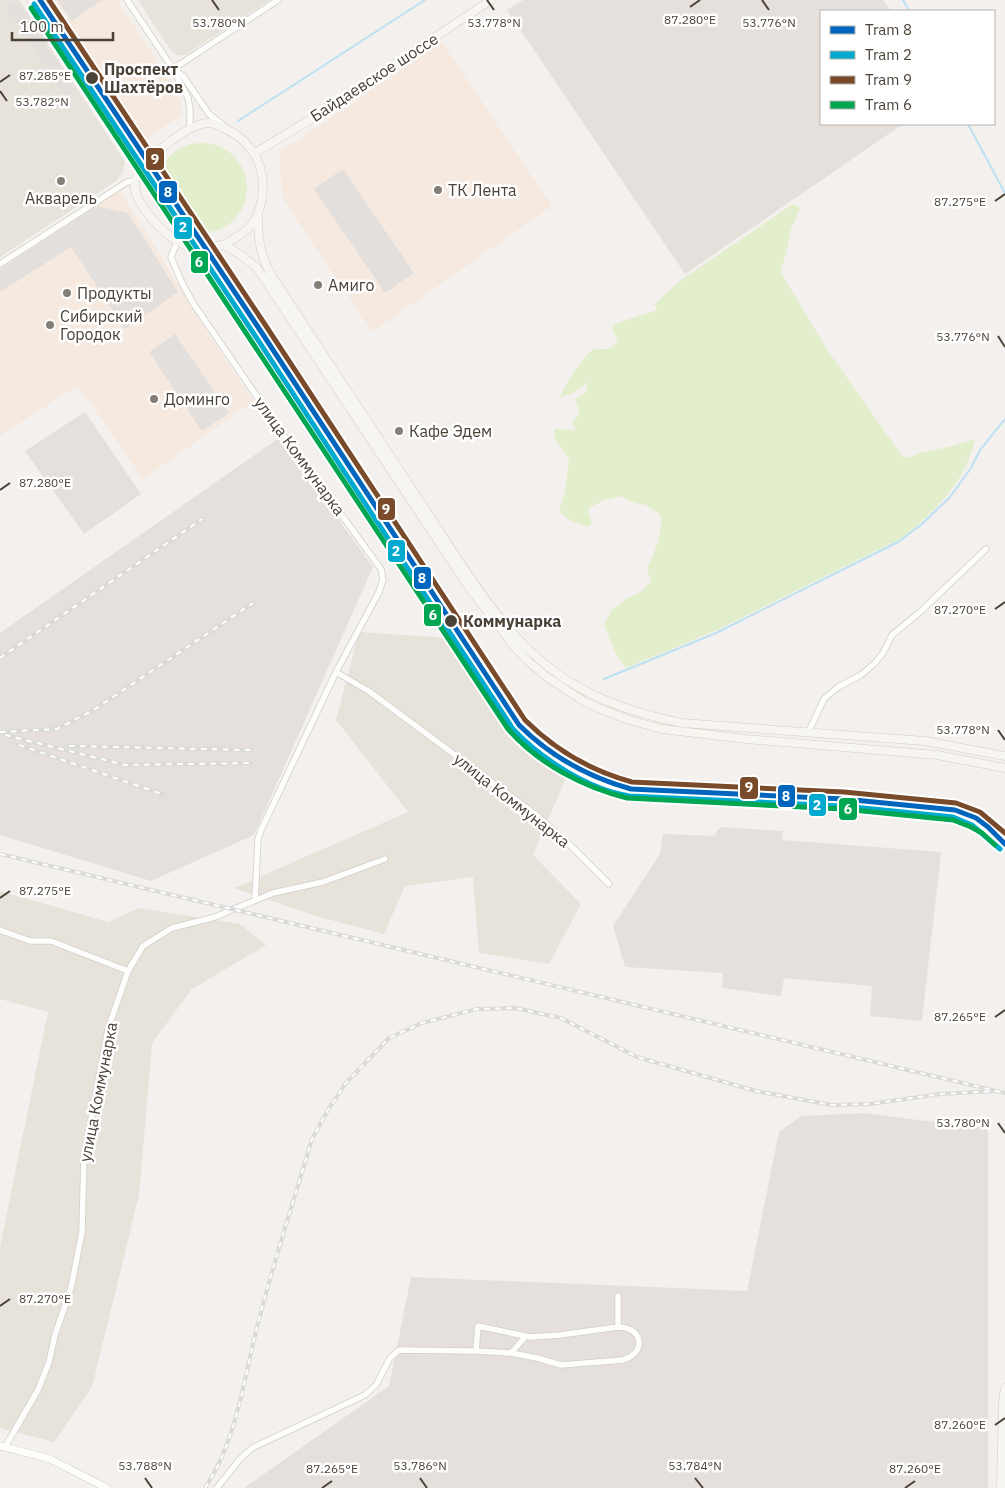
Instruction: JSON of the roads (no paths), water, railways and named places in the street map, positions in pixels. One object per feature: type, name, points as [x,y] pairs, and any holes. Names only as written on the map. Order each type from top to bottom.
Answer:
[{"type":"main road","points":[[32,0],[144,167]]},
{"type":"main road","name":"Байдаевское шоссе","points":[[255,153],[321,113],[491,0]]},
{"type":"main road","points":[[258,218],[243,235],[223,245],[191,248],[177,242],[144,209],[137,195],[136,180],[144,167],[165,146],[190,129],[209,122],[230,130],[255,153],[263,175],[258,218],[260,250],[265,265],[471,578],[502,619],[533,654],[552,670],[589,693],[616,706],[682,723],[925,741],[1005,756]]},
{"type":"main road","points":[[223,245],[247,259],[257,268],[468,586],[497,626],[529,662],[568,691],[598,708],[629,720],[662,729],[746,739],[928,754],[1005,768]]},
{"type":"main road","points":[[1002,1488],[1003,1402],[1005,1388]]},
{"type":"street","points":[[127,0],[172,69],[188,98],[190,129]]},
{"type":"street","points":[[172,69],[278,0]]},
{"type":"street","points":[[172,69],[182,76],[209,114],[230,130]]},
{"type":"street","points":[[0,264],[120,186],[136,180]]},
{"type":"street","name":"улица Коммунарка","points":[[2,1446],[38,1390],[71,1288],[82,1232],[84,1156],[108,1029],[128,971],[143,946],[172,928],[215,917],[255,900],[258,839],[261,830],[336,672],[379,592],[383,580],[381,569],[282,433],[193,303],[171,257],[177,242]]},
{"type":"street","points":[[808,733],[824,699],[838,686],[860,675],[875,663],[883,653],[892,635],[920,612],[986,549]]},
{"type":"street","name":"улица Коммунарка","points":[[336,672],[370,692],[540,818],[609,884]]},
{"type":"street","points":[[255,900],[288,888],[323,882],[385,859]]},
{"type":"street","points":[[0,930],[30,941],[51,941],[128,971]]},
{"type":"street","points":[[618,1296],[618,1327]]},
{"type":"street","points":[[217,1488],[239,1460],[252,1448],[365,1395],[376,1385],[390,1358],[399,1350],[511,1353],[561,1364],[599,1363],[631,1357],[637,1352],[640,1344],[634,1332],[628,1327],[560,1335],[526,1336],[478,1326],[476,1352]]},
{"type":"street","points":[[511,1353],[526,1336]]},
{"type":"street","points":[[2,1446],[50,1459],[108,1488]]},
{"type":"waterway","points":[[238,121],[425,0]]},
{"type":"waterway","points":[[903,0],[908,10]]},
{"type":"waterway","points":[[969,125],[1005,193]]},
{"type":"waterway","points":[[604,679],[716,633],[898,542],[922,524],[950,497],[971,468],[980,450],[1005,419]]},
{"type":"railway","points":[[0,658],[202,519]]},
{"type":"railway","points":[[0,732],[57,729],[95,709],[253,603]]},
{"type":"railway","points":[[5,735],[125,765],[251,763]]},
{"type":"railway","points":[[19,745],[165,795]]},
{"type":"railway","points":[[69,746],[251,750]]},
{"type":"railway","points":[[0,854],[1005,1093]]},
{"type":"railway","points":[[205,1488],[215,1472],[230,1437],[266,1292],[312,1139],[345,1084],[389,1038],[422,1023],[477,1009],[515,1008],[561,1018],[637,1057],[756,1091],[831,1105],[870,1104],[941,1094],[996,1091]]},
{"type":"tram line","name":"8","points":[[40,0],[258,327],[519,725],[531,736],[557,756],[585,772],[631,789],[844,799],[955,810],[976,818],[1005,844]]},
{"type":"tram line","name":"9","points":[[49,0],[525,720],[537,731],[561,750],[588,765],[632,782],[844,792],[956,803],[980,812],[1005,833]]},
{"type":"tram line","name":"2","points":[[34,4],[252,331],[513,729],[532,747],[567,772],[606,790],[629,796],[843,806],[953,817],[972,825],[1000,849]]},
{"type":"tram line","name":"6","points":[[31,8],[508,729],[520,742],[547,763],[578,781],[627,798],[843,809],[953,820],[982,833],[995,845]]},
{"type":"place","name":"Проспект Шахтёров","points":[[92,78]]},
{"type":"place","name":"Акварель","points":[[61,181]]},
{"type":"place","name":"ТК Лента","points":[[438,190]]},
{"type":"place","name":"Амиго","points":[[318,285]]},
{"type":"place","name":"Продукты","points":[[67,293]]},
{"type":"place","name":"Сибирский Городок","points":[[50,325]]},
{"type":"place","name":"Доминго","points":[[154,399]]},
{"type":"place","name":"Кафе Эдем","points":[[399,431]]},
{"type":"place","name":"Коммунарка","points":[[451,621]]}]
